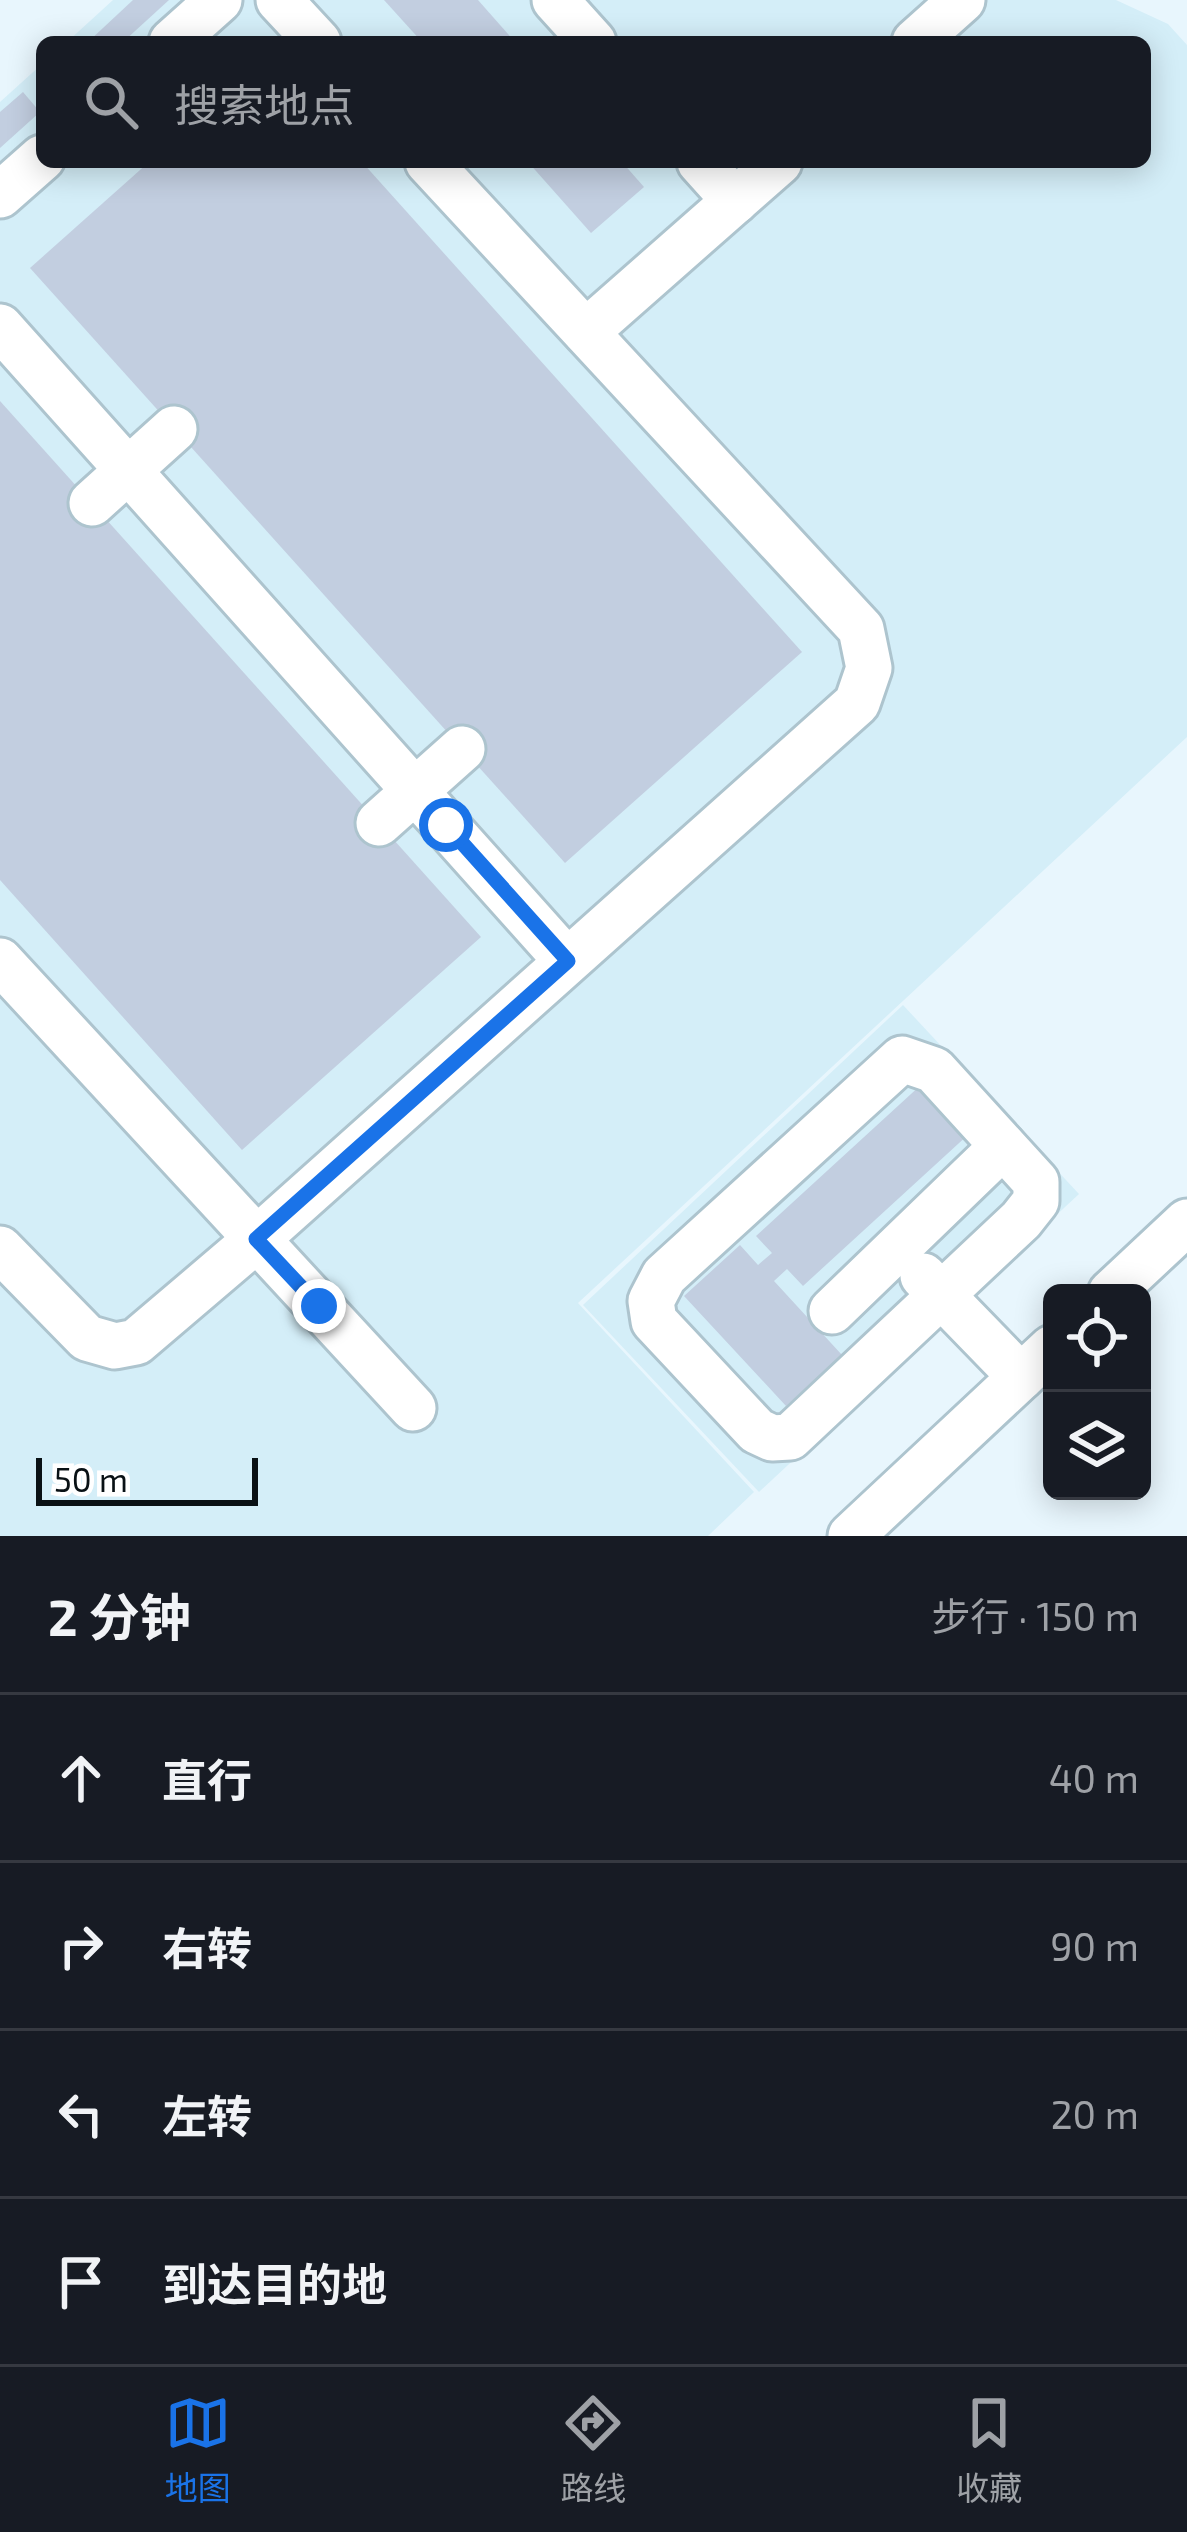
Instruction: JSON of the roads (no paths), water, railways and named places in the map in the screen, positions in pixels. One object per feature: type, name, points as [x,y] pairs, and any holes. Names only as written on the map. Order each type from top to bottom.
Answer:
[{"type":"street","points":[[179,36],[220,0]]},
{"type":"street","points":[[279,0],[312,36]]},
{"type":"street","points":[[555,0],[588,36]]},
{"type":"street","points":[[922,36],[962,0]]},
{"type":"street","points":[[0,195],[36,163]]},
{"type":"street","points":[[0,1249],[87,1338],[115,1346],[136,1342],[857,703],[869,668],[861,629],[434,168]]},
{"type":"street","points":[[705,168],[735,201]]},
{"type":"street","points":[[586,332],[772,168]]},
{"type":"street","points":[[0,327],[568,961]]},
{"type":"street","points":[[92,503],[174,429]]},
{"type":"street","points":[[379,823],[462,749]]},
{"type":"street","points":[[0,961],[413,1408]]},
{"type":"street","points":[[902,1059],[934,1070],[1036,1182],[1036,1201],[941,1294],[790,1437],[772,1438],[757,1431],[654,1322],[651,1301],[664,1276],[902,1059]]},
{"type":"street","points":[[832,1310],[1004,1146]]},
{"type":"street","points":[[1121,1284],[1187,1222]]},
{"type":"street","points":[[897,1248],[941,1294],[1042,1368]]},
{"type":"street","points":[[1151,1286],[1187,1252]]},
{"type":"street","points":[[851,1536],[1042,1368]]},
{"type":"street","points":[[884,1536],[1042,1368]]}]
